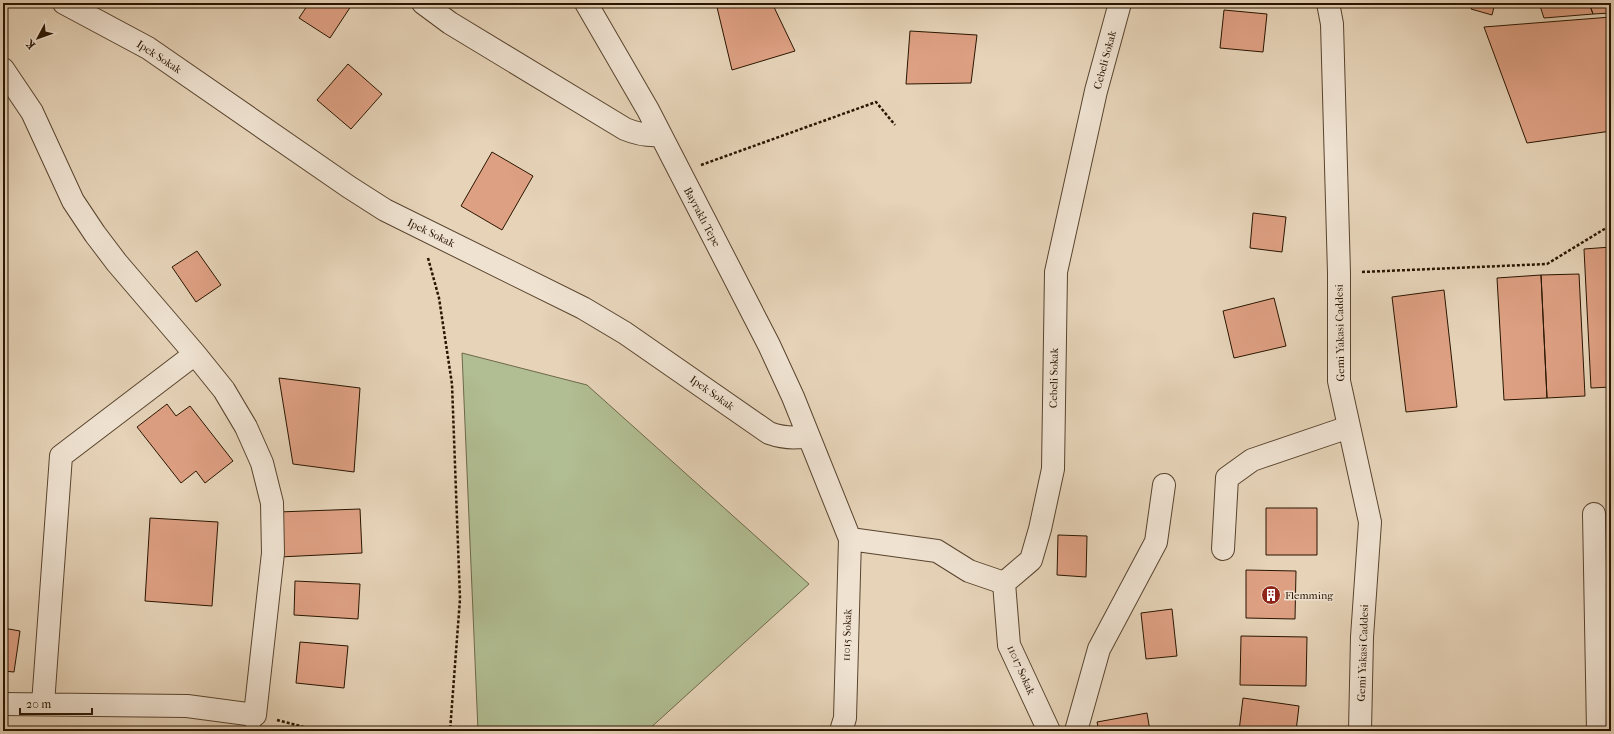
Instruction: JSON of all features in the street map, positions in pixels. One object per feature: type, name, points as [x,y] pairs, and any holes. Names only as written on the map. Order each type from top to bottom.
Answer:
[{"type":"street","name":"Ipek Sokak","points":[[64,3],[148,48],[349,187],[385,210],[584,308],[625,334],[769,433],[781,437],[796,439],[808,436]]},
{"type":"street","points":[[423,3],[450,23],[625,130],[641,135],[660,135]]},
{"type":"street","name":"Bayraklı Tepe","points":[[586,3],[648,110],[679,173],[769,345],[850,539]]},
{"type":"street","name":"Cebeli Sokak","points":[[1004,583],[1031,560],[1045,507],[1052,469],[1056,272],[1096,91],[1120,3]]},
{"type":"street","name":"Gemi Yakasi Caddesi","points":[[1328,3],[1332,24],[1339,273],[1339,381],[1370,522],[1362,637],[1360,731]]},
{"type":"street","points":[[3,69],[32,112],[73,201],[95,234],[224,390],[246,427],[262,463],[272,503],[273,553],[253,723],[187,706],[3,704]]},
{"type":"street","points":[[43,704],[61,456],[195,354]]},
{"type":"street","points":[[1224,549],[1227,478],[1252,460],[1349,427]]},
{"type":"street","points":[[1076,731],[1099,649],[1156,542],[1164,485]]},
{"type":"street","points":[[1594,514],[1598,731]]},
{"type":"street","points":[[850,539],[937,551],[969,571],[1004,583]]},
{"type":"street","name":"11015 Sokak","points":[[841,731],[845,718],[850,539]]},
{"type":"street","name":"11017 Sokak","points":[[1004,583],[1009,646],[1049,731]]},
{"type":"path","points":[[679,173],[876,102],[895,125]]},
{"type":"path","points":[[1339,273],[1547,264],[1611,225]]},
{"type":"path","points":[[420,228],[439,298],[452,384],[460,599],[450,731]]},
{"type":"path","points":[[253,723],[318,731]]},
{"type":"green space","points":[[462,353],[587,385],[809,584],[647,731],[478,731]]},
{"type":"building","points":[[309,3],[353,3],[330,38],[299,18]]},
{"type":"building","points":[[716,3],[772,3],[795,51],[732,70]]},
{"type":"building","points":[[1473,3],[1495,3],[1492,15],[1471,9]]},
{"type":"building","points":[[1539,3],[1589,3],[1593,14],[1544,18]]},
{"type":"building","points":[[1589,3],[1611,3],[1611,13],[1593,14]]},
{"type":"building","points":[[1224,10],[1267,14],[1263,52],[1220,48]]},
{"type":"building","points":[[1611,17],[1611,131],[1527,143],[1484,27]]},
{"type":"building","points":[[910,31],[977,35],[971,83],[906,84]]},
{"type":"building","points":[[348,64],[382,94],[351,129],[317,100]]},
{"type":"building","points":[[492,152],[533,176],[502,230],[461,206]]},
{"type":"building","points":[[1253,213],[1286,217],[1282,252],[1250,248]]},
{"type":"building","points":[[1611,247],[1611,387],[1591,388],[1584,249]]},
{"type":"building","points":[[197,251],[221,285],[196,302],[172,267]]},
{"type":"building","points":[[1579,274],[1585,396],[1547,398],[1541,275]]},
{"type":"building","points":[[1541,275],[1547,398],[1504,400],[1497,278]]},
{"type":"building","points":[[1444,290],[1457,407],[1406,412],[1392,297]]},
{"type":"building","points":[[1274,298],[1286,346],[1234,358],[1223,311]]},
{"type":"building","points":[[279,378],[360,388],[354,472],[293,464]]},
{"type":"building","points":[[167,404],[176,416],[190,406],[233,461],[205,483],[196,471],[181,483],[137,427]]},
{"type":"building","points":[[1266,508],[1317,508],[1317,555],[1266,555]]},
{"type":"building","points":[[360,509],[362,553],[279,557],[278,512]]},
{"type":"building","points":[[150,518],[218,522],[212,606],[145,601]]},
{"type":"building","points":[[1058,535],[1087,536],[1086,577],[1057,575]]},
{"type":"building","name":"Flemming","points":[[1246,570],[1296,571],[1295,619],[1246,618]]},
{"type":"building","points":[[295,581],[360,584],[358,619],[294,615]]},
{"type":"building","points":[[1172,609],[1177,656],[1146,659],[1141,613]]},
{"type":"building","points":[[3,628],[20,631],[14,672],[3,671]]},
{"type":"building","points":[[1241,636],[1307,637],[1306,686],[1240,685]]},
{"type":"building","points":[[300,642],[348,646],[344,688],[296,683]]},
{"type":"building","points":[[1243,698],[1299,706],[1296,731],[1239,731]]},
{"type":"building","points":[[1147,713],[1150,731],[1099,731],[1097,722]]},
{"type":"place","name":"Flemming","points":[[1271,595]]}]
